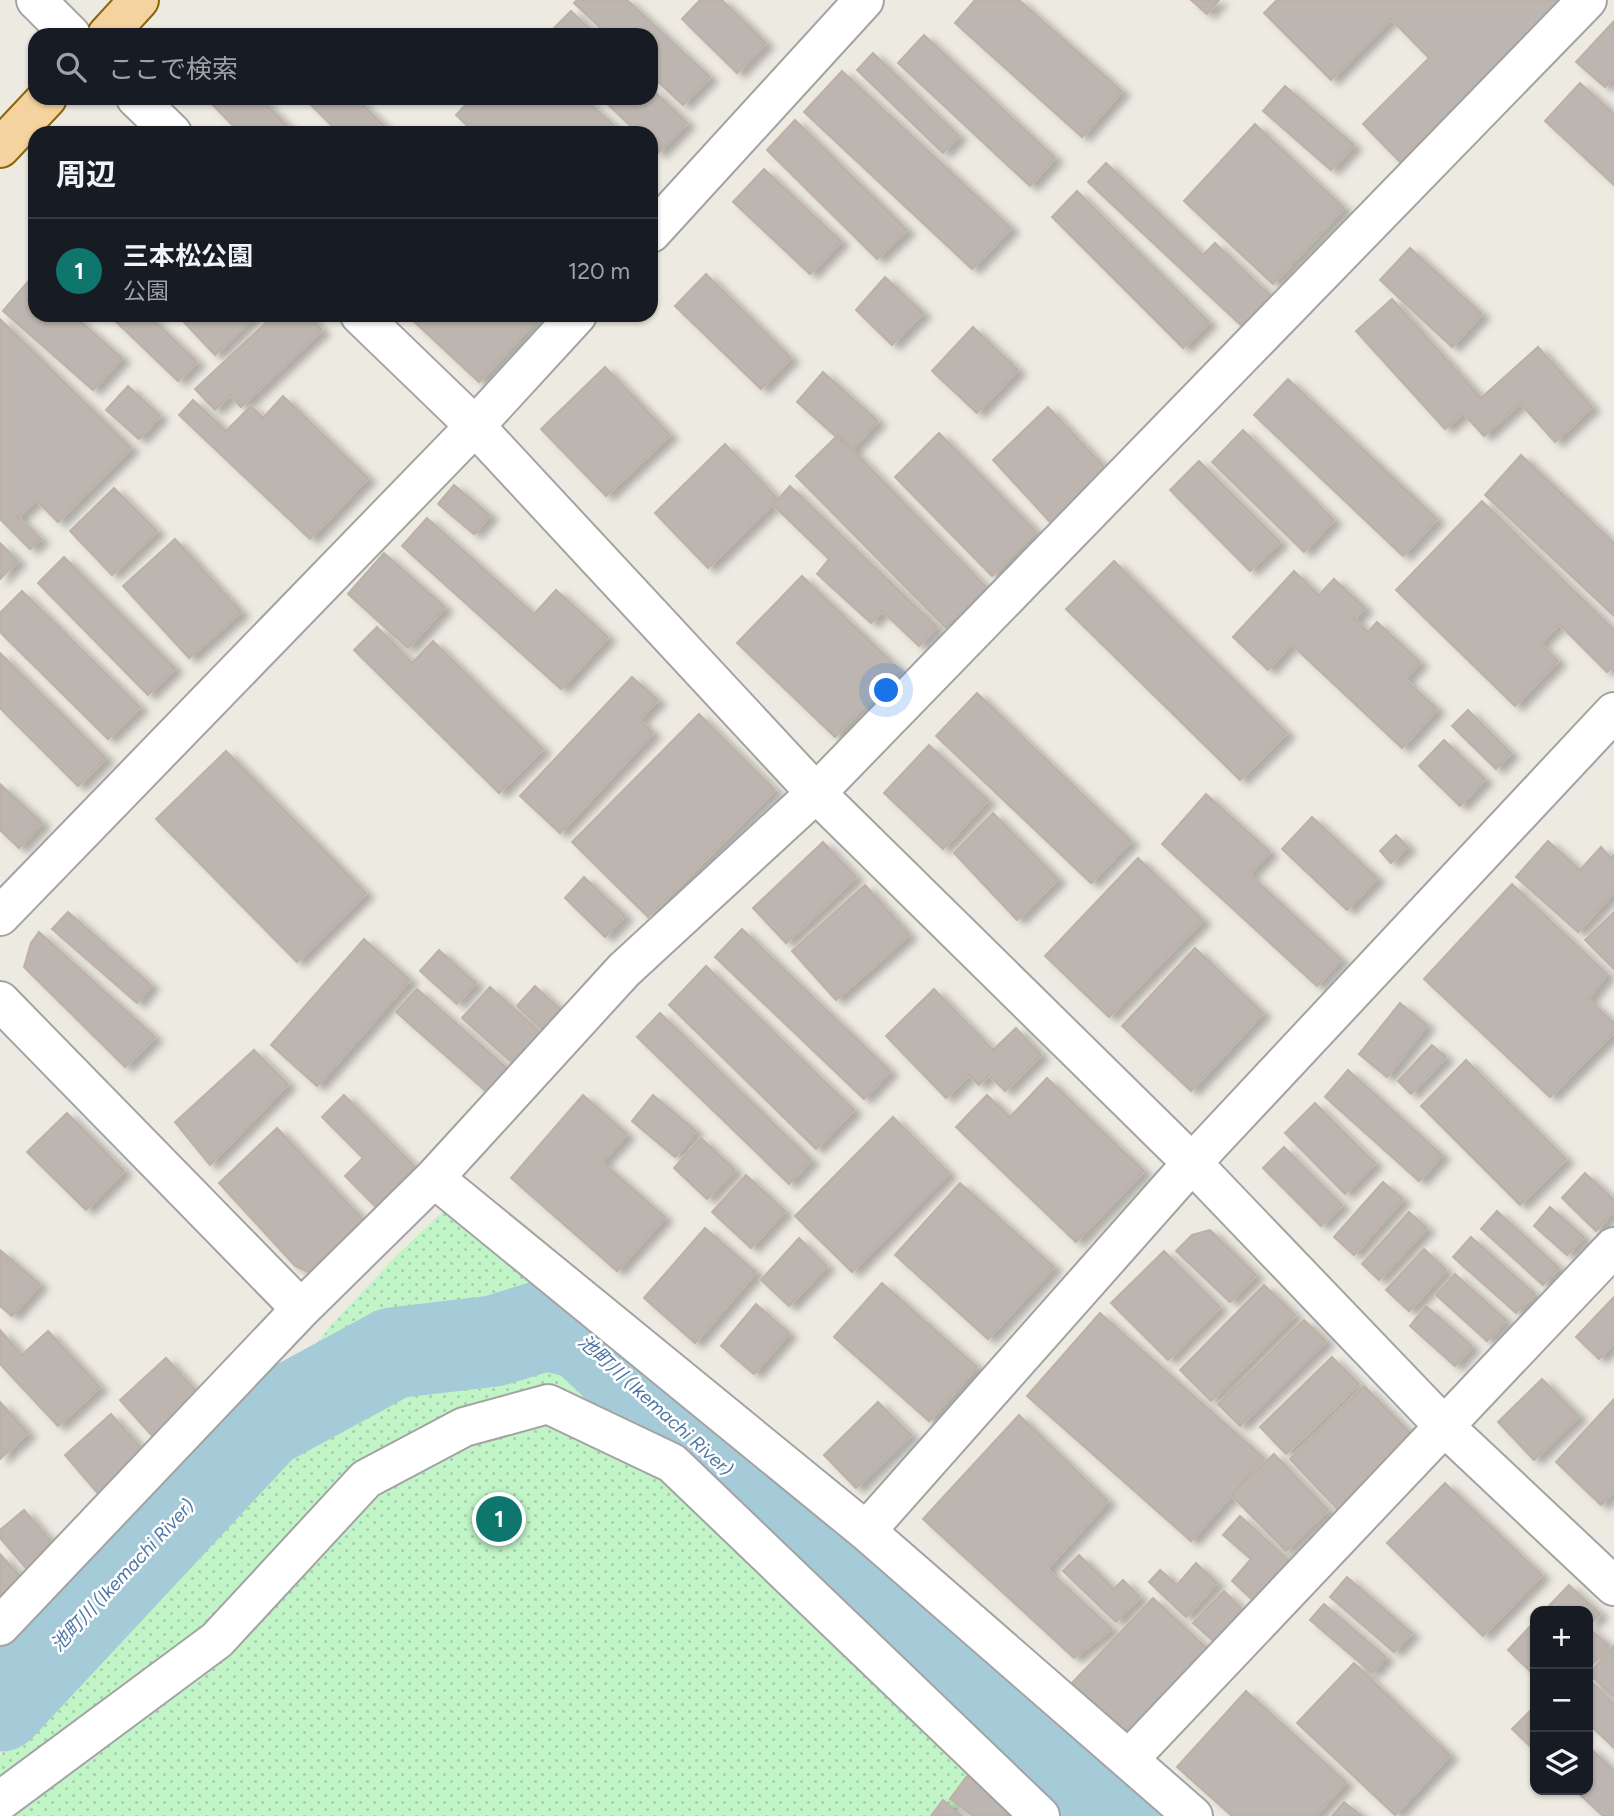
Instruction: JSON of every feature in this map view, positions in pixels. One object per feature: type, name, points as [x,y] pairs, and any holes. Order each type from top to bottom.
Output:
[{"type":"main road","points":[[113,28],[139,0]]},
{"type":"main road","points":[[0,148],[40,105]]},
{"type":"street","points":[[36,0],[64,28]]},
{"type":"street","points":[[658,225],[864,0]]},
{"type":"street","points":[[0,1626],[301,1309],[434,1178],[624,970],[816,793],[1587,0]]},
{"type":"street","points":[[143,105],[165,126]]},
{"type":"street","points":[[367,322],[475,426],[816,793],[1192,1163],[1444,1426],[1614,1586]]},
{"type":"street","points":[[0,916],[475,426],[571,322]]},
{"type":"street","points":[[866,1531],[1192,1163],[1614,712]]},
{"type":"street","points":[[0,1001],[301,1309]]},
{"type":"street","points":[[434,1178],[866,1531],[1193,1816]]},
{"type":"street","points":[[1129,1759],[1614,1247]]},
{"type":"street","points":[[0,1801],[217,1640],[366,1479],[464,1427],[548,1404],[672,1463],[1040,1816]]},
{"type":"green space","points":[[444,1210],[1050,1713],[952,1816],[0,1816],[0,1756],[332,1324]]},
{"type":"building","points":[[577,0],[627,0],[657,28],[601,28],[574,3]]},
{"type":"building","points":[[700,0],[722,0],[766,43],[737,73],[682,19]]},
{"type":"building","points":[[975,0],[1019,0],[1122,91],[1082,137],[955,23]]},
{"type":"building","points":[[1191,0],[1219,0],[1207,14]]},
{"type":"building","points":[[1277,0],[1566,0],[1401,163],[1363,124],[1429,58],[1391,19],[1331,80],[1264,13]]},
{"type":"building","points":[[571,11],[589,28],[554,28]]},
{"type":"building","points":[[1614,21],[1614,77],[1605,87],[1576,62]]},
{"type":"building","points":[[658,29],[710,77],[683,105],[658,82]]},
{"type":"building","points":[[924,35],[1055,158],[1030,186],[898,63]]},
{"type":"building","points":[[873,53],[959,136],[943,153],[857,70]]},
{"type":"building","points":[[842,71],[1011,228],[972,269],[804,112]]},
{"type":"building","points":[[1580,83],[1614,114],[1614,185],[1545,121]]},
{"type":"building","points":[[1285,86],[1354,145],[1331,170],[1263,111]]},
{"type":"building","points":[[658,95],[687,123],[658,153],[658,126],[631,126],[608,105],[658,105]]},
{"type":"building","points":[[213,105],[267,105],[287,126],[233,126]]},
{"type":"building","points":[[311,105],[363,105],[384,126],[332,126]]},
{"type":"building","points":[[465,105],[592,105],[614,126],[468,126],[456,115]]},
{"type":"building","points":[[795,120],[907,230],[877,259],[767,150]]},
{"type":"building","points":[[1255,124],[1344,208],[1273,284],[1184,201]]},
{"type":"building","points":[[1106,163],[1203,255],[1215,243],[1273,298],[1245,329],[1088,182]]},
{"type":"building","points":[[764,169],[841,241],[810,274],[733,202]]},
{"type":"building","points":[[1077,191],[1209,322],[1183,348],[1052,217]]},
{"type":"building","points":[[1410,248],[1482,314],[1452,347],[1380,280]]},
{"type":"building","points":[[706,274],[791,358],[761,389],[675,306]]},
{"type":"building","points":[[885,277],[923,313],[892,345],[856,310]]},
{"type":"building","points":[[28,282],[28,322],[81,322],[122,358],[93,390],[3,311]]},
{"type":"building","points":[[1392,299],[1481,398],[1538,347],[1592,407],[1555,442],[1520,403],[1484,436],[1463,413],[1445,429],[1356,331]]},
{"type":"building","points":[[0,319],[131,448],[58,522],[36,500],[18,517],[41,539],[30,549],[0,519]]},
{"type":"building","points":[[116,322],[155,322],[197,362],[178,381]]},
{"type":"building","points":[[184,322],[249,322],[215,355]]},
{"type":"building","points":[[267,322],[315,322],[322,330],[241,407],[230,395],[215,410],[195,389]]},
{"type":"building","points":[[415,322],[535,322],[479,382]]},
{"type":"building","points":[[973,327],[1018,370],[977,413],[932,371]]},
{"type":"building","points":[[605,367],[670,435],[606,496],[541,429]]},
{"type":"building","points":[[823,372],[878,421],[851,450],[797,402]]},
{"type":"building","points":[[1288,379],[1437,519],[1403,556],[1254,415]]},
{"type":"building","points":[[128,386],[160,416],[139,439],[106,410]]},
{"type":"building","points":[[283,396],[368,478],[310,539],[179,415],[193,400],[226,431],[251,406],[263,418]]},
{"type":"building","points":[[1048,407],[1107,470],[1051,523],[993,460]]},
{"type":"building","points":[[1243,430],[1334,520],[1304,552],[1212,462]]},
{"type":"building","points":[[939,433],[1036,531],[992,576],[895,477]]},
{"type":"building","points":[[838,435],[987,588],[946,628],[796,476]]},
{"type":"building","points":[[725,444],[778,499],[708,568],[655,513]]},
{"type":"building","points":[[1521,455],[1614,543],[1614,616],[1485,495]]},
{"type":"building","points":[[1199,461],[1280,542],[1250,571],[1170,490]]},
{"type":"building","points":[[454,485],[490,515],[474,534],[438,504]]},
{"type":"building","points":[[790,486],[937,627],[919,646],[882,611],[871,623],[817,574],[829,559],[773,505]]},
{"type":"building","points":[[114,488],[157,531],[112,575],[70,531]]},
{"type":"building","points":[[1482,501],[1614,630],[1614,665],[1607,672],[1559,624],[1540,643],[1558,661],[1515,706],[1396,590]]},
{"type":"building","points":[[427,518],[534,614],[556,590],[608,637],[561,689],[402,546]]},
{"type":"building","points":[[175,539],[241,612],[189,658],[123,586]]},
{"type":"building","points":[[0,543],[18,561],[0,579]]},
{"type":"building","points":[[384,553],[445,607],[408,648],[348,594]]},
{"type":"building","points":[[64,557],[175,668],[148,695],[38,583]]},
{"type":"building","points":[[1114,561],[1287,733],[1240,780],[1066,609]]},
{"type":"building","points":[[1294,571],[1319,595],[1334,579],[1365,608],[1354,619],[1368,632],[1377,622],[1420,662],[1405,679],[1437,709],[1402,748],[1291,644],[1268,670],[1233,637]]},
{"type":"building","points":[[802,576],[899,669],[835,737],[737,643]]},
{"type":"building","points":[[22,591],[140,707],[108,739],[0,632],[0,613]]},
{"type":"building","points":[[377,627],[412,663],[433,641],[543,749],[499,793],[354,650]]},
{"type":"building","points":[[0,653],[106,758],[78,786],[0,708]]},
{"type":"building","points":[[632,677],[658,700],[639,720],[653,733],[560,833],[520,796]]},
{"type":"building","points":[[977,693],[1131,841],[1091,883],[936,736]]},
{"type":"building","points":[[1468,710],[1511,753],[1496,769],[1452,726]]},
{"type":"building","points":[[699,714],[775,790],[648,917],[572,842]]},
{"type":"building","points":[[1444,740],[1485,779],[1460,806],[1419,766]]},
{"type":"building","points":[[929,745],[988,800],[943,849],[884,793]]},
{"type":"building","points":[[226,751],[366,893],[297,962],[156,819]]},
{"type":"building","points":[[0,784],[42,823],[19,848],[0,830]]},
{"type":"building","points":[[1206,794],[1270,852],[1249,874],[1341,959],[1317,986],[1162,844]]},
{"type":"building","points":[[993,813],[1058,879],[1017,920],[954,853]]},
{"type":"building","points":[[1312,817],[1377,878],[1347,910],[1282,849]]},
{"type":"building","points":[[1396,835],[1408,847],[1391,863],[1380,851]]},
{"type":"building","points":[[1548,841],[1580,870],[1601,847],[1611,858],[1614,855],[1614,892],[1578,932],[1516,877]]},
{"type":"building","points":[[823,842],[856,877],[786,943],[753,908]]},
{"type":"building","points":[[1138,858],[1203,920],[1109,1017],[1045,956]]},
{"type":"building","points":[[584,877],[625,916],[605,937],[565,898]]},
{"type":"building","points":[[1512,884],[1607,974],[1588,999],[1614,1023],[1614,1032],[1550,1097],[1424,979]]},
{"type":"building","points":[[865,885],[909,935],[836,1000],[792,951]]},
{"type":"building","points":[[68,912],[151,985],[137,1003],[52,929]]},
{"type":"building","points":[[1614,912],[1614,969],[1585,940]]},
{"type":"building","points":[[742,929],[890,1071],[864,1099],[715,957]]},
{"type":"building","points":[[39,932],[155,1037],[125,1067],[24,967],[31,943]]},
{"type":"building","points":[[364,939],[410,980],[317,1086],[271,1045]]},
{"type":"building","points":[[1195,948],[1263,1013],[1191,1091],[1122,1026]]},
{"type":"building","points":[[439,950],[476,983],[457,1004],[420,971]]},
{"type":"building","points":[[706,966],[854,1110],[816,1149],[669,1005]]},
{"type":"building","points":[[535,986],[560,1009],[542,1029],[517,1006]]},
{"type":"building","points":[[490,987],[545,1037],[517,1067],[462,1018]]},
{"type":"building","points":[[417,989],[508,1069],[488,1093],[396,1012]]},
{"type":"building","points":[[934,989],[993,1050],[1016,1028],[1041,1055],[1005,1091],[989,1075],[979,1085],[969,1075],[946,1098],[886,1036]]},
{"type":"building","points":[[1400,1003],[1427,1025],[1387,1077],[1359,1054]]},
{"type":"building","points":[[660,1013],[811,1160],[789,1184],[637,1037]]},
{"type":"building","points":[[1432,1045],[1446,1057],[1411,1094],[1398,1081]]},
{"type":"building","points":[[254,1050],[288,1084],[210,1165],[175,1122]]},
{"type":"building","points":[[1466,1060],[1566,1159],[1520,1205],[1421,1106]]},
{"type":"building","points":[[1348,1070],[1442,1155],[1419,1181],[1325,1097]]},
{"type":"building","points":[[1047,1078],[1144,1171],[1076,1242],[956,1127],[987,1095],[1010,1117]]},
{"type":"building","points":[[344,1095],[417,1169],[377,1208],[345,1176],[363,1158],[322,1117]]},
{"type":"building","points":[[583,1095],[627,1134],[602,1162],[665,1217],[617,1271],[511,1178]]},
{"type":"building","points":[[653,1095],[696,1131],[675,1157],[632,1121]]},
{"type":"building","points":[[1315,1103],[1375,1163],[1345,1194],[1285,1133]]},
{"type":"building","points":[[67,1113],[124,1171],[86,1210],[27,1152]]},
{"type":"building","points":[[893,1117],[949,1173],[852,1272],[795,1216]]},
{"type":"building","points":[[277,1128],[368,1225],[313,1274],[295,1266],[219,1183]]},
{"type":"building","points":[[701,1138],[735,1170],[707,1199],[674,1168]]},
{"type":"building","points":[[1284,1147],[1342,1205],[1321,1226],[1263,1168]]},
{"type":"building","points":[[1585,1173],[1614,1200],[1614,1211],[1596,1231],[1562,1198]]},
{"type":"building","points":[[746,1175],[785,1211],[751,1248],[712,1212]]},
{"type":"building","points":[[1383,1182],[1403,1199],[1354,1255],[1334,1237]]},
{"type":"building","points":[[960,1183],[1054,1267],[988,1339],[895,1255]]},
{"type":"building","points":[[1550,1207],[1584,1237],[1567,1255],[1534,1226]]},
{"type":"building","points":[[1497,1211],[1559,1268],[1543,1285],[1481,1229]]},
{"type":"building","points":[[1409,1212],[1427,1228],[1379,1280],[1362,1264]]},
{"type":"building","points":[[705,1228],[756,1272],[695,1343],[644,1298]]},
{"type":"building","points":[[1210,1230],[1256,1275],[1230,1302],[1176,1251],[1192,1235]]},
{"type":"building","points":[[1471,1237],[1535,1294],[1516,1313],[1453,1257]]},
{"type":"building","points":[[799,1238],[827,1266],[789,1306],[761,1280]]},
{"type":"building","points":[[1424,1249],[1446,1270],[1409,1311],[1386,1290]]},
{"type":"building","points":[[0,1250],[40,1284],[12,1316],[0,1306]]},
{"type":"building","points":[[1164,1251],[1220,1307],[1168,1360],[1111,1303]]},
{"type":"building","points":[[1455,1274],[1506,1320],[1487,1341],[1436,1295]]},
{"type":"building","points":[[882,1283],[977,1367],[929,1421],[834,1337]]},
{"type":"building","points":[[1264,1285],[1295,1315],[1211,1401],[1180,1370]]},
{"type":"building","points":[[1614,1297],[1614,1342],[1599,1359],[1576,1337]]},
{"type":"building","points":[[756,1304],[789,1333],[754,1374],[721,1346]]},
{"type":"building","points":[[1426,1306],[1472,1346],[1455,1366],[1410,1326]]},
{"type":"building","points":[[1100,1313],[1264,1458],[1191,1541],[1027,1396]]},
{"type":"building","points":[[1304,1320],[1326,1341],[1240,1426],[1218,1404]]},
{"type":"building","points":[[0,1330],[22,1355],[48,1331],[100,1387],[58,1426],[0,1364]]},
{"type":"building","points":[[1332,1357],[1359,1384],[1286,1454],[1260,1427]]},
{"type":"building","points":[[166,1358],[202,1398],[156,1440],[120,1400]]},
{"type":"building","points":[[1542,1379],[1579,1416],[1534,1460],[1498,1422]]},
{"type":"building","points":[[1364,1386],[1419,1442],[1343,1515],[1290,1459]]},
{"type":"building","points":[[1614,1399],[1614,1491],[1601,1505],[1556,1462]]},
{"type":"building","points":[[0,1402],[28,1433],[0,1459]]},
{"type":"building","points":[[878,1402],[911,1435],[856,1488],[824,1455]]},
{"type":"building","points":[[111,1414],[147,1455],[101,1497],[65,1455]]},
{"type":"building","points":[[1019,1415],[1108,1501],[1047,1569],[1112,1629],[1074,1658],[923,1519]]},
{"type":"building","points":[[1274,1454],[1328,1510],[1286,1551],[1231,1495]]},
{"type":"building","points":[[1445,1483],[1542,1575],[1483,1636],[1387,1543]]},
{"type":"building","points":[[24,1510],[58,1550],[31,1574],[0,1538],[0,1530]]},
{"type":"building","points":[[1240,1516],[1296,1567],[1260,1607],[1232,1581],[1251,1559],[1223,1535]]},
{"type":"building","points":[[0,1554],[28,1585],[0,1610]]},
{"type":"building","points":[[1079,1555],[1114,1589],[1123,1580],[1140,1597],[1116,1622],[1063,1571]]},
{"type":"building","points":[[1196,1563],[1217,1583],[1186,1617],[1149,1582],[1160,1570],[1177,1585]]},
{"type":"building","points":[[1347,1577],[1412,1633],[1394,1652],[1330,1597]]},
{"type":"building","points":[[1569,1585],[1591,1606],[1549,1606]]},
{"type":"building","points":[[1224,1591],[1248,1615],[1219,1646],[1193,1623]]},
{"type":"building","points":[[1153,1598],[1212,1653],[1130,1740],[1071,1684]]},
{"type":"building","points":[[1324,1604],[1386,1657],[1372,1673],[1310,1620]]},
{"type":"building","points":[[1593,1607],[1600,1614],[1593,1621]]},
{"type":"building","points":[[1530,1626],[1530,1671],[1508,1650]]},
{"type":"building","points":[[1593,1632],[1609,1646],[1593,1664]]},
{"type":"building","points":[[1614,1646],[1614,1697],[1593,1678],[1593,1670]]},
{"type":"building","points":[[1354,1663],[1450,1755],[1395,1815],[1297,1723]]},
{"type":"building","points":[[1593,1683],[1614,1704],[1614,1748],[1593,1728]]},
{"type":"building","points":[[1246,1691],[1346,1782],[1315,1816],[1232,1816],[1177,1767]]},
{"type":"building","points":[[1530,1711],[1530,1746],[1512,1729]]},
{"type":"building","points":[[1593,1751],[1614,1771],[1614,1811],[1609,1816],[1603,1816],[1580,1795],[1593,1795]]},
{"type":"building","points":[[967,1776],[1010,1808],[1003,1816],[973,1816],[950,1799]]},
{"type":"building","points":[[943,1800],[962,1816],[931,1816]]},
{"type":"building","points":[[1344,1802],[1362,1816],[1332,1816]]},
{"type":"waterway","name":"池町川 (Ikemachi River)","points":[[0,1706],[264,1423],[393,1353],[494,1341],[546,1325],[583,1334],[782,1520],[1119,1816]]},
{"type":"place","name":"三本松公園","points":[[499,1519]]}]
